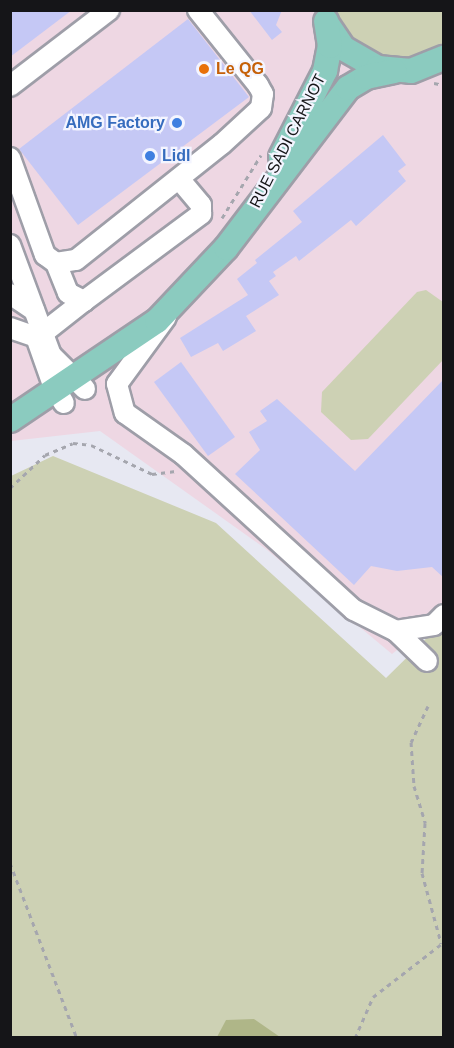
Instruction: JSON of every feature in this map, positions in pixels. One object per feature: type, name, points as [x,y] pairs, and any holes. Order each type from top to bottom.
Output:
[{"type":"main road","points":[[324,16],[338,42],[356,58],[403,71],[444,77]]},
{"type":"main road","name":"RUE SADI CARNOT","points":[[245,224],[325,71],[330,46],[324,16]]},
{"type":"main road","points":[[403,71],[444,58]]},
{"type":"main road","name":"RUE SADI CARNOT","points":[[10,438],[164,315],[245,224],[348,88],[366,77],[403,71]]},
{"type":"main road","name":"RUE SADI CARNOT","points":[[14,412],[60,397]]},
{"type":"lane","points":[[10,86],[110,10]]},
{"type":"lane","points":[[56,263],[76,260],[256,115],[263,100],[258,85],[198,10]]},
{"type":"lane","points":[[10,158],[42,247],[56,263],[68,294],[84,301]]},
{"type":"lane","points":[[43,333],[201,214],[201,205],[179,179]]},
{"type":"lane","points":[[10,245],[55,361],[80,383]]},
{"type":"lane","points":[[10,294],[34,310]]},
{"type":"lane","points":[[11,328],[29,318],[34,310]]},
{"type":"lane","points":[[164,315],[153,338],[121,376],[117,392],[125,413],[197,466],[354,610],[396,631],[427,661]]},
{"type":"lane","points":[[11,328],[36,337],[60,397]]},
{"type":"lane","points":[[396,631],[434,625],[444,615]]},
{"type":"path","points":[[10,488],[45,454],[73,442],[92,445],[152,474],[197,466]]},
{"type":"path","points":[[355,1038],[373,997],[442,942],[422,873],[425,823],[414,786],[411,742],[428,706]]},
{"type":"path","points":[[10,863],[77,1038]]},
{"type":"shaded area","points":[[10,11],[443,11],[443,614],[392,654],[266,549],[100,431],[11,441]]},
{"type":"green space","points":[[333,11],[443,11],[443,48],[416,61],[383,60],[354,45]]},
{"type":"green space","points":[[426,290],[443,302],[443,360],[368,439],[351,440],[321,412],[322,392],[417,292]]},
{"type":"green space","points":[[53,456],[216,523],[386,678],[443,622],[443,1037],[11,1038],[11,476]]},
{"type":"green space","points":[[254,1019],[280,1037],[217,1037],[226,1020]]},
{"type":"building","points":[[10,10],[72,10],[10,57]]},
{"type":"building","points":[[249,10],[282,10],[276,25],[282,32],[272,40]]},
{"type":"building","points":[[188,19],[249,97],[78,225],[19,149]]},
{"type":"building","points":[[383,135],[406,165],[398,171],[406,181],[356,226],[351,220],[299,261],[296,256],[273,272],[276,276],[269,281],[279,295],[246,316],[256,331],[223,351],[218,343],[191,357],[180,338],[248,295],[237,279],[257,263],[255,260],[302,222],[293,211]]},
{"type":"building","points":[[181,362],[235,437],[208,456],[154,382]]},
{"type":"building","points":[[444,379],[444,578],[432,567],[397,571],[371,566],[354,585],[235,474],[260,450],[249,432],[267,421],[260,411],[277,399],[355,471]]},
{"type":"place","name":"Le QG","points":[[204,69]]},
{"type":"place","name":"AMG Factory","points":[[177,123]]},
{"type":"place","name":"Lidl","points":[[150,156]]}]
